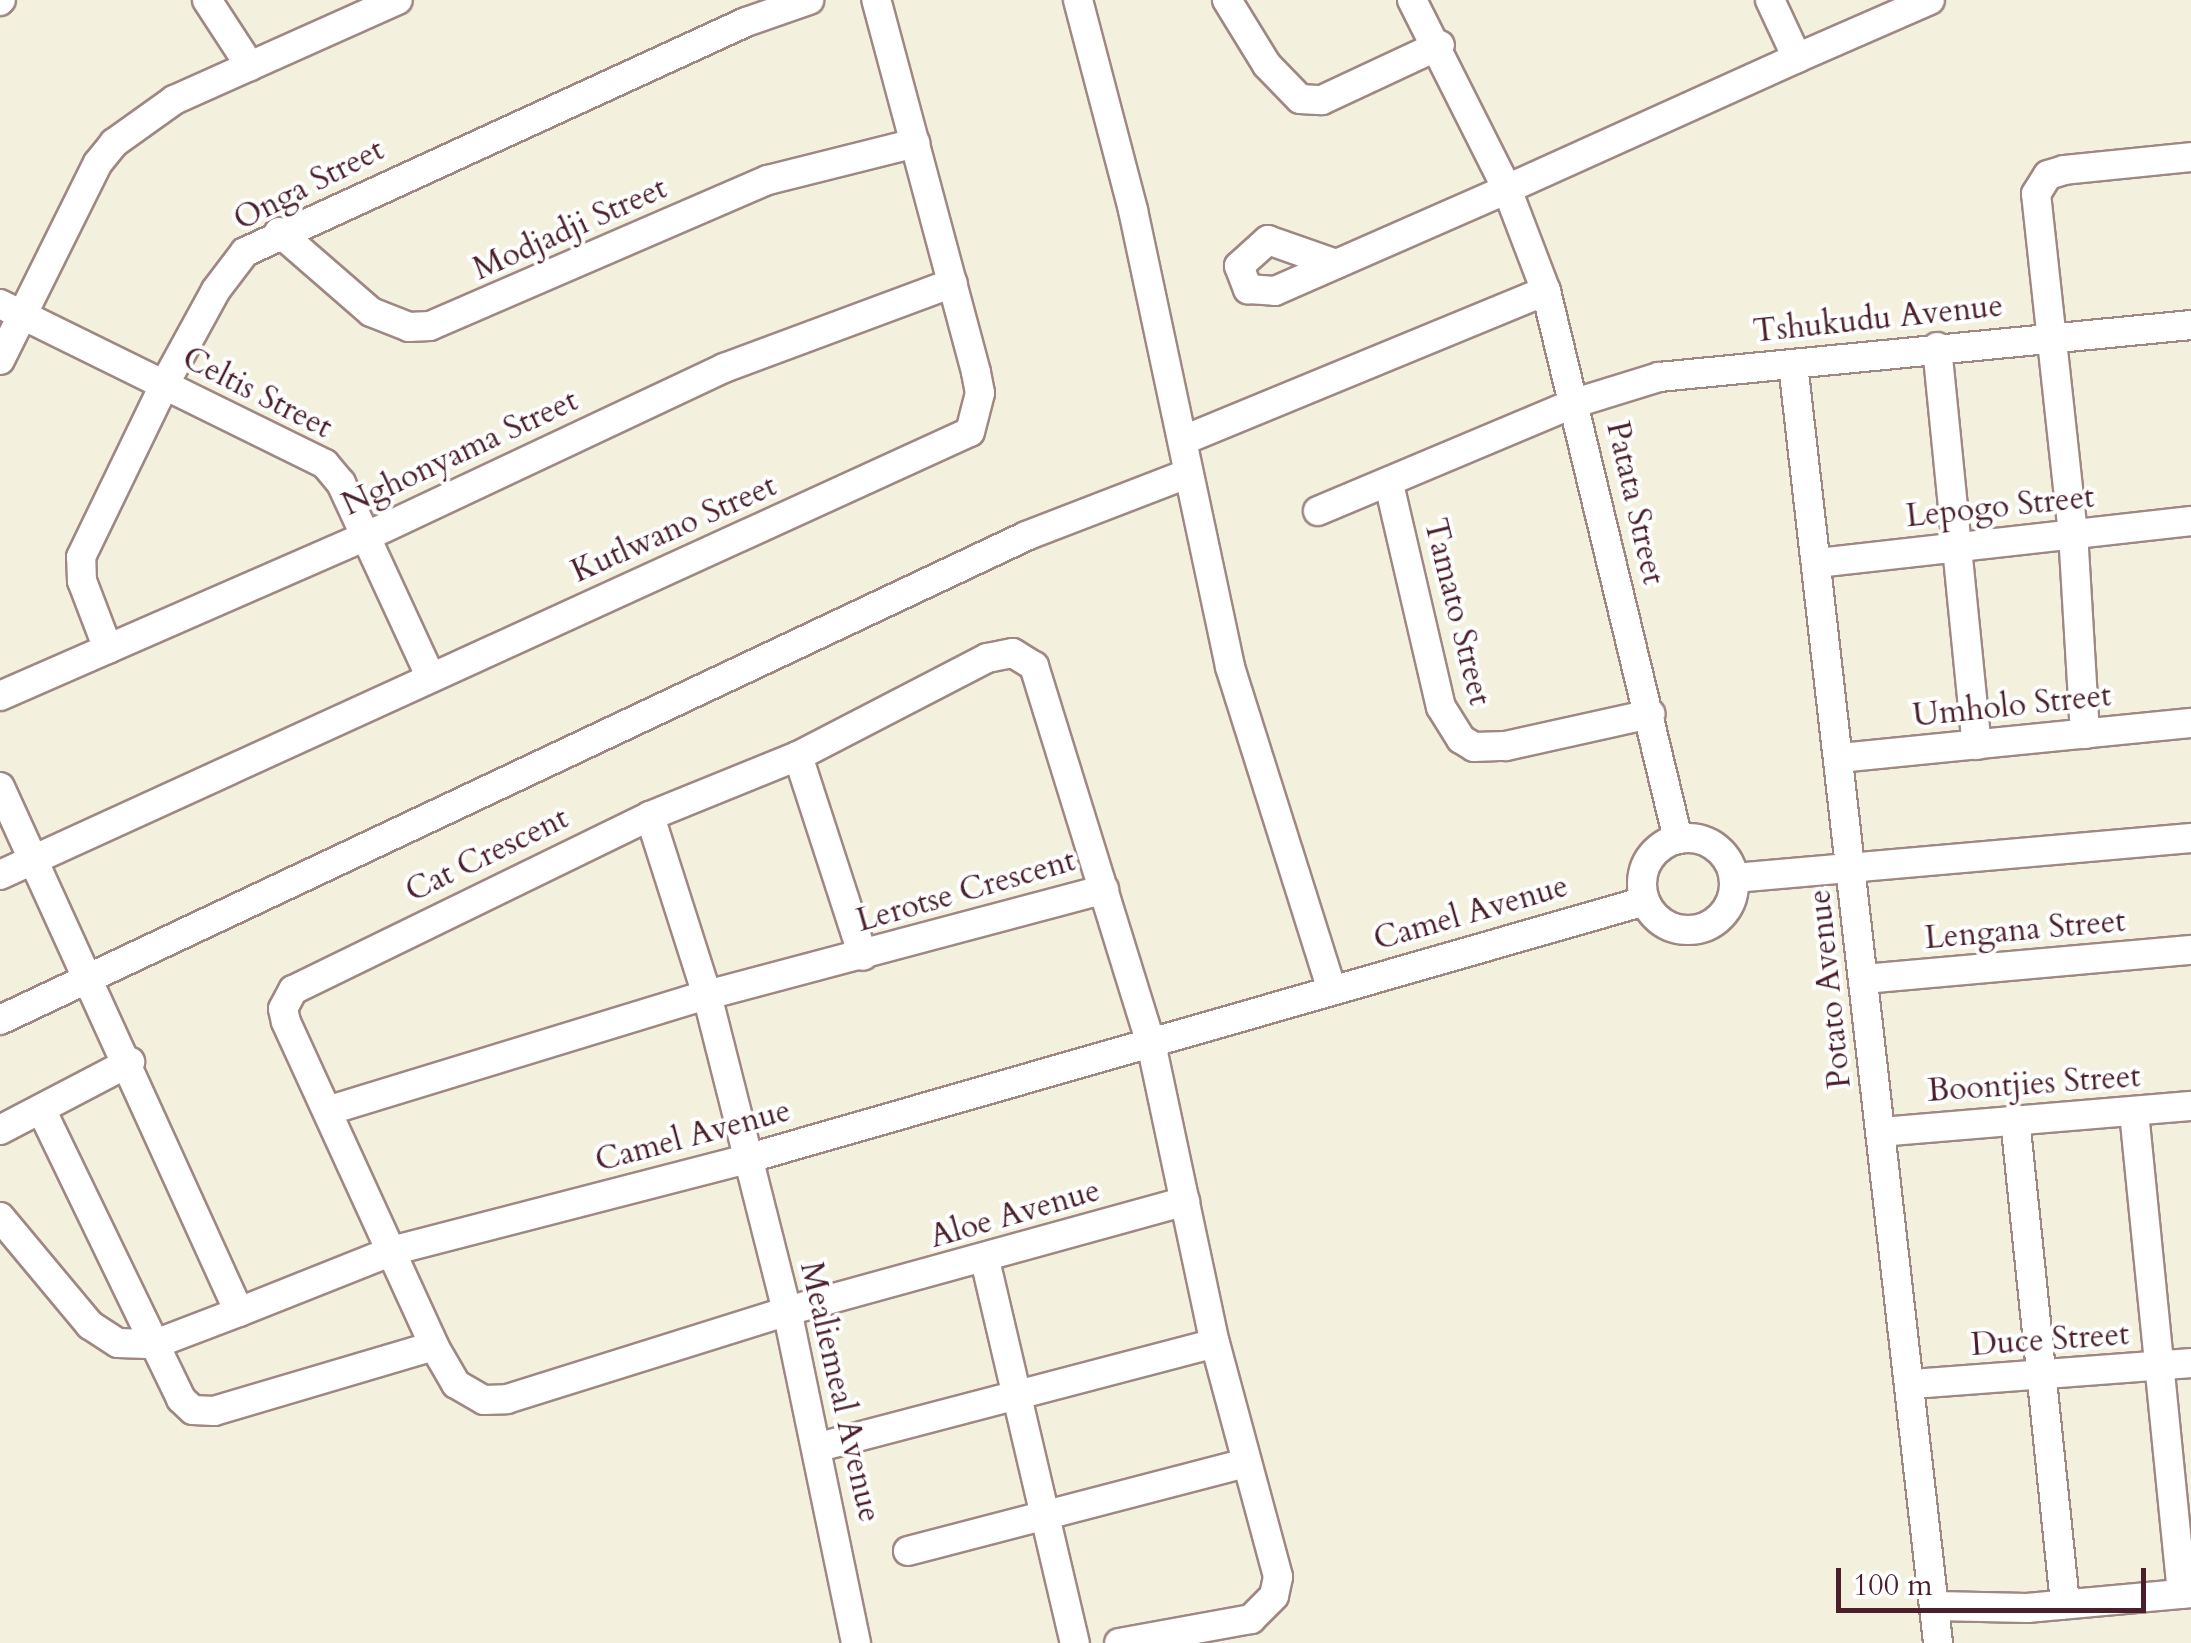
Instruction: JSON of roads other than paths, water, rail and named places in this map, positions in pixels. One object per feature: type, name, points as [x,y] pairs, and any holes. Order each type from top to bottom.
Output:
[{"type":"street","points":[[207,0],[250,66]]},
{"type":"street","points":[[0,360],[11,309],[114,143],[174,100],[398,0]]},
{"type":"street","name":"Onga Street","points":[[108,649],[82,581],[81,557],[164,385],[228,272],[279,232],[746,22],[809,0]]},
{"type":"street","name":"Kutlwano Street","points":[[0,875],[970,432],[980,394],[876,0]]},
{"type":"street","points":[[1078,0],[1184,440],[1184,475],[1230,666],[1332,990]]},
{"type":"street","points":[[1227,0],[1267,65],[1300,99],[1322,100],[1440,45]]},
{"type":"street","name":"Patata Street","points":[[1412,0],[1440,45],[1507,189],[1546,291],[1678,839]]},
{"type":"street","points":[[1770,0],[1797,58]]},
{"type":"street","points":[[1336,264],[1930,0]]},
{"type":"street","name":"Modjadji Street","points":[[279,232],[370,312],[409,327],[430,326],[768,180],[915,143]]},
{"type":"street","points":[[2084,734],[2073,534],[2036,201],[2040,184],[2064,170],[2191,158]]},
{"type":"street","name":"Nghonyama Street","points":[[0,696],[366,536],[724,368],[953,283]]},
{"type":"street","points":[[1184,440],[1546,291]]},
{"type":"street","name":"Celtis Street","points":[[11,309],[325,464],[366,536],[430,676]]},
{"type":"street","name":"Tshukudu Avenue","points":[[1576,403],[1659,376],[2191,325]]},
{"type":"street","points":[[1937,347],[1977,744]]},
{"type":"street","name":"Potato Avenue","points":[[1793,364],[1913,1384],[1938,1643]]},
{"type":"street","name":"Tamato Street","points":[[1318,512],[1576,403]]},
{"type":"street","points":[[0,1020],[1026,536],[1184,475]]},
{"type":"street","name":"Tamato Street","points":[[1389,484],[1441,707],[1461,739],[1474,746],[1506,746],[1650,714]]},
{"type":"street","name":"Lepogo Street","points":[[1817,563],[2191,521]]},
{"type":"street","name":"Lerotse Crescent","points":[[330,1110],[707,995],[1104,889],[1040,678],[1023,656],[1003,654],[964,668],[798,756],[650,816]]},
{"type":"street","name":"Umholo Street","points":[[1840,758],[2191,724]]},
{"type":"street","points":[[798,756],[864,956]]},
{"type":"street","points":[[0,787],[130,1062],[239,1312]]},
{"type":"street","points":[[650,816],[707,995],[746,1159]]},
{"type":"street","name":"Cat Crescent","points":[[395,1250],[286,1022],[283,1009],[293,990],[650,816]]},
{"type":"street","points":[[1734,878],[2191,838]]},
{"type":"street","points":[[1678,839],[1720,850],[1734,878],[1728,908],[1704,928],[1674,928],[1645,901],[1645,867],[1664,844],[1678,839]]},
{"type":"street","points":[[1104,889],[1151,1043],[1215,1342],[1278,1577],[1267,1606],[1251,1619],[1119,1643]]},
{"type":"street","name":"Camel Avenue","points":[[155,1344],[395,1250],[746,1159],[1645,901]]},
{"type":"street","name":"Lengana Street","points":[[1864,979],[2191,950]]},
{"type":"street","points":[[0,1130],[130,1062]]},
{"type":"street","name":"Boontjies Street","points":[[1882,1132],[2191,1106]]},
{"type":"street","points":[[41,1109],[181,1399],[201,1412],[434,1346]]},
{"type":"street","points":[[1936,1606],[2065,1604],[2187,1593],[2157,1368],[2134,1112]]},
{"type":"street","points":[[2015,1119],[2065,1604]]},
{"type":"street","name":"Mealiemeal Avenue","points":[[746,1159],[819,1446],[856,1643]]},
{"type":"street","name":"Aloe Avenue","points":[[395,1250],[434,1346],[456,1384],[484,1400],[506,1400],[787,1312],[985,1260],[1185,1200]]},
{"type":"street","points":[[0,1217],[104,1336],[155,1344]]},
{"type":"street","points":[[985,1260],[1075,1643]]},
{"type":"street","points":[[819,1446],[1015,1398],[1215,1342]]},
{"type":"street","name":"Duce Street","points":[[1913,1384],[2191,1363]]},
{"type":"street","points":[[908,1551],[1247,1462]]}]
